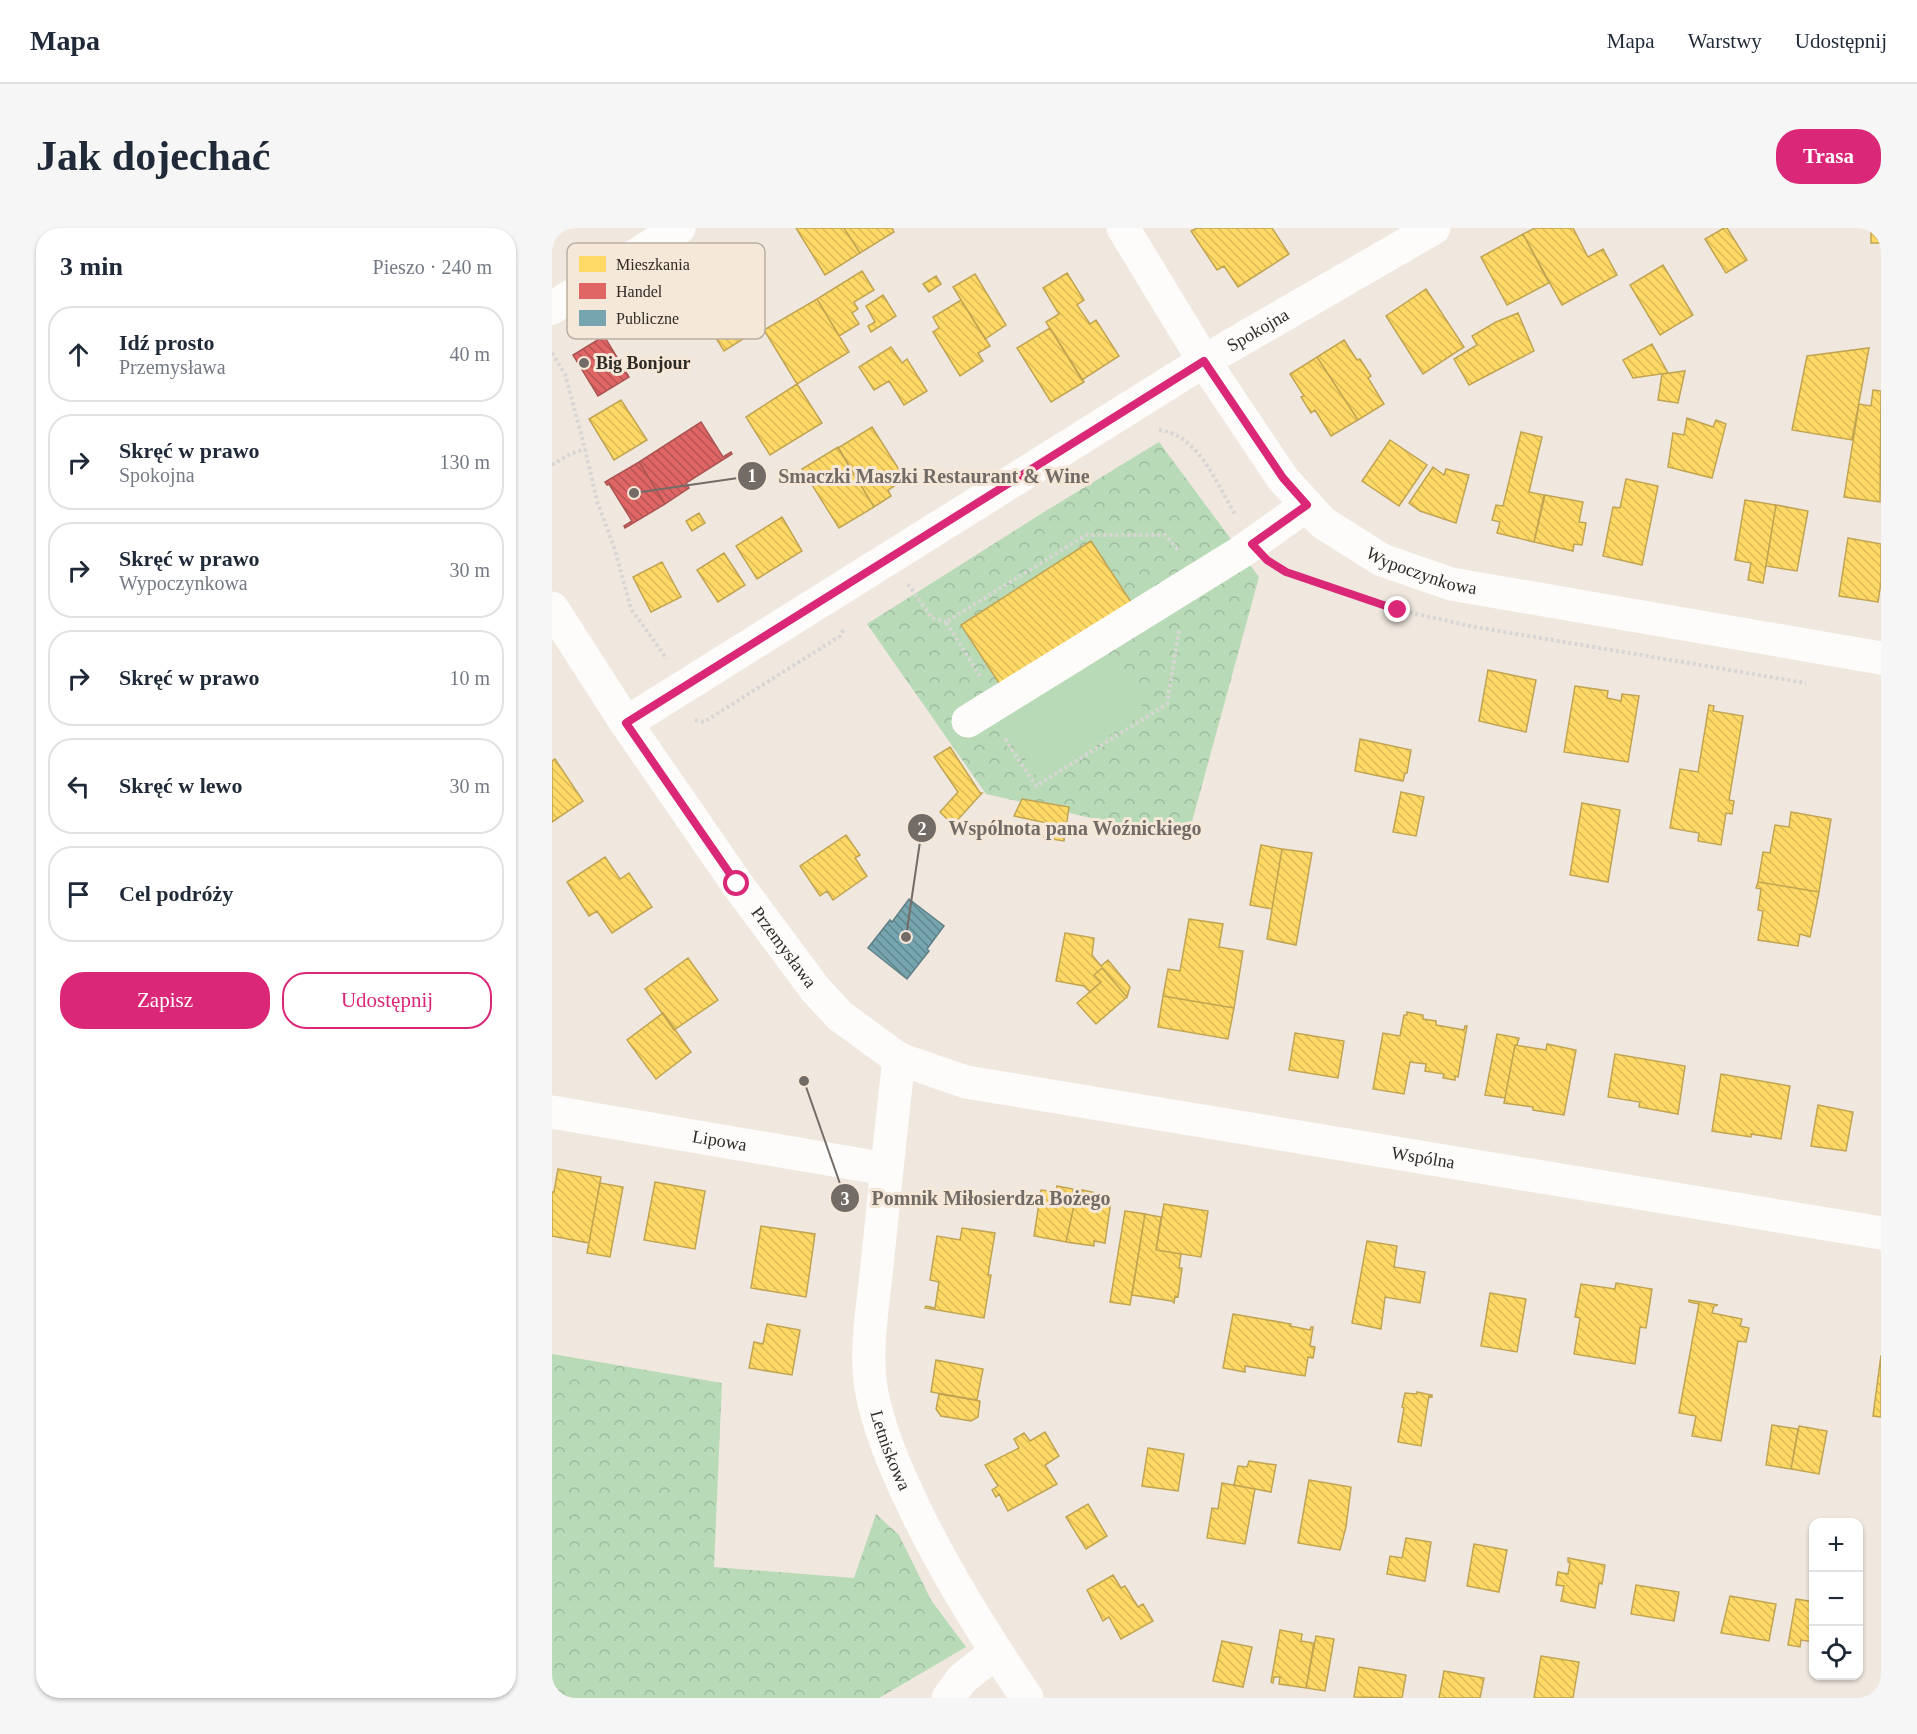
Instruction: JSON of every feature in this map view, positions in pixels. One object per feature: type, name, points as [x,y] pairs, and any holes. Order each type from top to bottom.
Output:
[{"type":"street","points":[[655,243],[679,228]]},
{"type":"street","name":"Wypoczynkowa","points":[[1123,228],[1204,361],[1283,478],[1323,524],[1382,560],[1450,584],[1881,658]]},
{"type":"street","name":"Spokojna","points":[[626,723],[1204,361],[1434,228]]},
{"type":"street","points":[[552,308],[567,299]]},
{"type":"street","points":[[984,711],[1192,583],[1307,505]]},
{"type":"street","name":"Przemysława","points":[[552,608],[626,723],[737,884],[803,974],[840,1016],[899,1059],[966,1082]]},
{"type":"street","name":"Letniskowa","points":[[899,1059],[869,1351],[871,1388],[881,1430],[929,1540],[996,1652],[1027,1698]]},
{"type":"street","name":"Wspólna","points":[[966,1082],[1881,1233]]},
{"type":"street","name":"Lipowa","points":[[552,1112],[886,1169]]},
{"type":"street","points":[[948,1698],[962,1678],[996,1652]]},
{"type":"path","points":[[552,352],[565,375],[597,501],[615,550],[631,609],[673,667]]},
{"type":"path","points":[[1157,430],[1182,437],[1200,456],[1252,544],[1267,560],[1286,572],[1398,610],[1475,627],[1812,683]]},
{"type":"path","points":[[552,465],[585,448]]},
{"type":"path","points":[[906,580],[932,618],[946,622],[1086,535],[1165,535],[1192,583],[1184,604],[1167,704],[1036,786],[984,711],[946,622]]},
{"type":"path","points":[[692,720],[704,722],[840,636],[845,626]]},
{"type":"green space","points":[[1159,442],[1259,577],[1187,840],[986,794],[867,624]]},
{"type":"green space","points":[[1105,649],[1146,712],[1039,780],[999,718]]},
{"type":"green space","points":[[552,1354],[722,1383],[714,1567],[854,1578],[876,1514],[899,1535],[931,1600],[966,1647],[879,1698],[552,1698]]},
{"type":"building: Mieszkania","points":[[796,228],[844,228],[860,253],[825,275]]},
{"type":"building: Mieszkania","points":[[844,228],[892,228],[894,232],[860,253]]},
{"type":"building: Mieszkania","points":[[1197,228],[1272,228],[1289,254],[1238,287],[1224,266],[1217,270],[1191,231]]},
{"type":"building: Mieszkania","points":[[1535,228],[1573,228],[1588,257],[1603,249],[1617,275],[1562,305],[1523,234]]},
{"type":"building: Mieszkania","points":[[1727,228],[1747,260],[1726,273],[1705,239]]},
{"type":"building: Mieszkania","points":[[1871,228],[1881,228],[1881,243],[1871,243]]},
{"type":"building: Mieszkania","points":[[1523,234],[1549,283],[1507,305],[1481,257]]},
{"type":"building: Mieszkania","points":[[1663,265],[1693,315],[1660,335],[1630,285]]},
{"type":"building: Mieszkania","points":[[862,271],[874,290],[854,302],[858,309],[852,313],[859,324],[839,336],[817,299]]},
{"type":"building: Mieszkania","points":[[1067,273],[1084,300],[1077,305],[1090,324],[1096,320],[1119,356],[1082,380],[1046,322],[1059,314],[1043,288]]},
{"type":"building: Mieszkania","points":[[975,274],[1006,325],[985,339],[953,287]]},
{"type":"building: Mieszkania","points":[[936,276],[941,284],[929,292],[923,284]]},
{"type":"building: Mieszkania","points":[[1426,289],[1464,347],[1423,374],[1386,316]]},
{"type":"building: Mieszkania","points":[[883,295],[896,316],[871,332],[868,326],[875,322],[866,306]]},
{"type":"building: Mieszkania","points":[[817,299],[849,352],[797,384],[765,329]]},
{"type":"building: Mieszkania","points":[[961,300],[990,346],[978,353],[983,361],[960,376],[933,332],[939,328],[933,317]]},
{"type":"building: Mieszkania","points":[[1518,313],[1534,351],[1469,385],[1454,359],[1477,345],[1472,336]]},
{"type":"building: Mieszkania","points":[[1050,328],[1084,382],[1051,402],[1017,348]]},
{"type":"building: Mieszkania","points":[[717,339],[743,339],[724,351]]},
{"type":"building: Mieszkania","points":[[1344,340],[1371,376],[1368,378],[1384,404],[1358,420],[1317,357]]},
{"type":"building: Mieszkania","points":[[1652,344],[1668,373],[1633,378],[1623,360]]},
{"type":"building: Mieszkania","points":[[891,347],[902,363],[907,359],[927,391],[904,405],[889,381],[874,390],[859,367]]},
{"type":"building: Mieszkania","points":[[1869,348],[1852,440],[1792,430],[1807,356]]},
{"type":"building: Mieszkania","points":[[1317,357],[1358,420],[1331,436],[1315,410],[1311,413],[1301,397],[1304,396],[1290,374]]},
{"type":"building: Mieszkania","points":[[1685,371],[1678,403],[1658,400],[1662,374]]},
{"type":"building: Mieszkania","points":[[797,384],[822,423],[770,455],[746,417]]},
{"type":"building: Mieszkania","points":[[1873,390],[1881,391],[1880,502],[1844,497],[1859,404],[1871,406]]},
{"type":"building: Mieszkania","points":[[621,400],[647,440],[614,460],[589,419]]},
{"type":"building: Mieszkania","points":[[1687,418],[1713,427],[1716,420],[1726,424],[1712,478],[1668,467],[1673,433],[1684,435]]},
{"type":"building: Mieszkania","points":[[872,427],[905,479],[888,490],[891,496],[874,507],[838,448]]},
{"type":"building: Mieszkania","points":[[1521,432],[1542,437],[1529,492],[1544,495],[1534,542],[1497,533],[1500,522],[1492,520],[1496,505],[1503,506]]},
{"type":"building: Mieszkania","points":[[1390,440],[1427,465],[1399,506],[1362,481]]},
{"type":"building: Mieszkania","points":[[838,447],[874,507],[839,528],[802,469]]},
{"type":"building: Mieszkania","points":[[1433,467],[1444,475],[1446,469],[1469,475],[1456,523],[1420,511],[1409,503]]},
{"type":"building: Mieszkania","points":[[1626,479],[1658,486],[1642,565],[1603,556],[1613,507],[1620,508]]},
{"type":"building: Mieszkania","points":[[1545,495],[1583,502],[1579,522],[1586,523],[1582,545],[1574,544],[1573,551],[1534,542]]},
{"type":"building: Mieszkania","points":[[1745,500],[1776,505],[1763,583],[1748,580],[1751,563],[1735,560]]},
{"type":"building: Mieszkania","points":[[1776,505],[1808,511],[1797,571],[1766,566]]},
{"type":"building: Mieszkania","points":[[699,513],[705,523],[692,531],[686,521]]},
{"type":"building: Mieszkania","points":[[782,517],[802,551],[757,579],[736,546]]},
{"type":"building: Mieszkania","points":[[1848,538],[1881,544],[1881,582],[1878,602],[1839,596]]},
{"type":"building: Mieszkania","points":[[1091,541],[1131,602],[1001,686],[961,625]]},
{"type":"building: Mieszkania","points":[[724,553],[745,585],[718,602],[697,570]]},
{"type":"building: Mieszkania","points":[[662,562],[681,597],[651,612],[633,577]]},
{"type":"building: Mieszkania","points":[[1488,670],[1536,680],[1526,732],[1479,721]]},
{"type":"building: Mieszkania","points":[[1575,686],[1608,691],[1607,698],[1621,701],[1622,694],[1639,696],[1628,762],[1564,752]]},
{"type":"building: Mieszkania","points":[[1709,705],[1714,706],[1713,711],[1743,716],[1729,800],[1734,801],[1732,814],[1726,813],[1721,845],[1698,841],[1699,833],[1670,828],[1680,769],[1698,772]]},
{"type":"building: Mieszkania","points":[[1360,739],[1411,750],[1407,773],[1403,781],[1355,771]]},
{"type":"building: Mieszkania","points":[[950,747],[982,793],[953,825],[940,812],[958,792],[934,757]]},
{"type":"building: Mieszkania","points":[[555,759],[583,801],[552,822],[552,761]]},
{"type":"building: Mieszkania","points":[[1401,792],[1424,797],[1416,836],[1393,832]]},
{"type":"building: Mieszkania","points":[[1022,799],[1069,807],[1064,841],[1044,838],[1047,823],[1014,816]]},
{"type":"building: Mieszkania","points":[[1582,803],[1620,810],[1608,882],[1570,875]]},
{"type":"building: Mieszkania","points":[[1791,812],[1831,819],[1819,892],[1758,882],[1763,852],[1770,853],[1775,825],[1789,827]]},
{"type":"building: Mieszkania","points":[[846,835],[860,855],[855,858],[867,876],[833,900],[827,891],[820,896],[800,866]]},
{"type":"building: Mieszkania","points":[[1261,845],[1282,849],[1272,909],[1250,905]]},
{"type":"building: Mieszkania","points":[[1282,849],[1312,853],[1296,945],[1267,939]]},
{"type":"building: Mieszkania","points":[[605,857],[620,879],[629,873],[652,907],[612,933],[597,911],[589,916],[567,882]]},
{"type":"building: Mieszkania","points":[[1758,882],[1819,892],[1810,937],[1800,934],[1798,946],[1758,940],[1763,911],[1758,910],[1761,889],[1756,888]]},
{"type":"building: Mieszkania","points":[[1189,919],[1223,924],[1219,947],[1243,951],[1234,1008],[1163,996],[1168,969],[1180,971]]},
{"type":"building: Mieszkania","points":[[1065,933],[1094,938],[1092,955],[1101,966],[1108,960],[1130,987],[1127,997],[1102,968],[1094,975],[1101,982],[1090,992],[1084,986],[1056,981]]},
{"type":"building: Mieszkania","points":[[688,958],[718,1000],[674,1030],[645,989]]},
{"type":"building: Mieszkania","points":[[1102,968],[1127,997],[1096,1024],[1077,1003],[1101,982],[1094,975]]},
{"type":"building: Mieszkania","points":[[1163,996],[1234,1008],[1228,1039],[1158,1027]]},
{"type":"building: Mieszkania","points":[[1407,1012],[1423,1015],[1423,1019],[1436,1021],[1436,1025],[1464,1030],[1467,1026],[1458,1077],[1455,1076],[1455,1080],[1443,1078],[1444,1074],[1425,1071],[1426,1064],[1410,1062],[1404,1094],[1373,1089],[1383,1033],[1400,1036],[1404,1015],[1407,1015]]},
{"type":"building: Mieszkania","points":[[663,1013],[691,1052],[656,1079],[627,1040]]},
{"type":"building: Mieszkania","points":[[1295,1033],[1344,1041],[1338,1078],[1289,1070]]},
{"type":"building: Mieszkania","points":[[1497,1034],[1519,1038],[1515,1045],[1505,1098],[1485,1095]]},
{"type":"building: Mieszkania","points":[[1547,1044],[1576,1050],[1564,1115],[1504,1103],[1515,1045],[1546,1050]]},
{"type":"building: Mieszkania","points":[[1615,1054],[1685,1066],[1678,1114],[1639,1107],[1640,1102],[1608,1097]]},
{"type":"building: Mieszkania","points":[[1721,1074],[1790,1086],[1781,1139],[1712,1131]]},
{"type":"building: Mieszkania","points":[[1818,1105],[1853,1112],[1846,1151],[1811,1146]]},
{"type":"building: Mieszkania","points":[[558,1169],[601,1177],[589,1243],[552,1236],[552,1192],[554,1192]]},
{"type":"building: Mieszkania","points":[[655,1182],[705,1191],[695,1249],[644,1240]]},
{"type":"building: Mieszkania","points":[[600,1183],[623,1187],[610,1257],[587,1253]]},
{"type":"building: Mieszkania","points":[[1057,1186],[1073,1189],[1072,1195],[1076,1196],[1066,1242],[1034,1236],[1041,1190],[1056,1192]]},
{"type":"building: Mieszkania","points":[[1082,1190],[1097,1193],[1097,1199],[1111,1201],[1105,1243],[1094,1241],[1094,1246],[1066,1242],[1076,1196],[1081,1197]]},
{"type":"building: Mieszkania","points":[[1164,1204],[1208,1211],[1201,1257],[1156,1250]]},
{"type":"building: Mieszkania","points":[[1125,1211],[1145,1214],[1130,1305],[1110,1302]]},
{"type":"building: Mieszkania","points":[[1145,1214],[1161,1217],[1156,1250],[1181,1254],[1179,1268],[1182,1268],[1178,1297],[1175,1296],[1174,1303],[1132,1295]]},
{"type":"building: Mieszkania","points":[[761,1226],[815,1234],[806,1297],[751,1288]]},
{"type":"building: Mieszkania","points":[[962,1228],[995,1233],[984,1318],[925,1308],[926,1306],[935,1308],[939,1282],[930,1280],[937,1236],[960,1240]]},
{"type":"building: Mieszkania","points":[[1367,1241],[1397,1246],[1394,1267],[1425,1272],[1420,1303],[1385,1297],[1381,1329],[1352,1323]]},
{"type":"building: Mieszkania","points":[[1616,1283],[1652,1289],[1646,1328],[1640,1327],[1635,1364],[1574,1354],[1580,1318],[1575,1317],[1581,1284],[1615,1289]]},
{"type":"building: Mieszkania","points":[[1490,1293],[1526,1299],[1517,1352],[1481,1346]]},
{"type":"building: Mieszkania","points":[[1689,1300],[1718,1305],[1714,1306],[1712,1313],[1742,1319],[1740,1326],[1749,1328],[1746,1342],[1738,1341],[1721,1441],[1692,1436],[1696,1416],[1679,1413],[1699,1304],[1689,1302]]},
{"type":"building: Mieszkania","points":[[1233,1314],[1291,1324],[1290,1326],[1310,1330],[1313,1327],[1310,1346],[1315,1347],[1313,1358],[1308,1357],[1305,1376],[1245,1366],[1245,1372],[1223,1368]]},
{"type":"building: Mieszkania","points":[[767,1324],[800,1330],[792,1375],[749,1368],[754,1342],[763,1344]]},
{"type":"building: Mieszkania","points":[[1881,1355],[1881,1417],[1873,1416]]},
{"type":"building: Mieszkania","points":[[936,1360],[983,1369],[977,1400],[931,1392]]},
{"type":"building: Mieszkania","points":[[1417,1392],[1432,1395],[1432,1397],[1429,1396],[1421,1446],[1398,1442],[1405,1393],[1417,1394]]},
{"type":"building: Mieszkania","points":[[939,1394],[980,1401],[978,1417],[971,1421],[941,1416],[936,1409]]},
{"type":"building: Mieszkania","points":[[1772,1425],[1798,1429],[1791,1469],[1766,1465]]},
{"type":"building: Mieszkania","points":[[1799,1426],[1827,1431],[1819,1474],[1791,1469]]},
{"type":"building: Mieszkania","points":[[1045,1432],[1059,1456],[1045,1465],[1057,1484],[1008,1511],[999,1494],[996,1497],[992,1490],[998,1486],[985,1465],[1019,1448],[1014,1439],[1024,1433],[1030,1441]]},
{"type":"building: Mieszkania","points":[[1148,1448],[1184,1454],[1178,1491],[1142,1486]]},
{"type":"building: Mieszkania","points":[[1249,1461],[1276,1465],[1271,1492],[1234,1485],[1238,1466],[1247,1467]]},
{"type":"building: Mieszkania","points":[[1309,1480],[1351,1487],[1346,1527],[1340,1550],[1298,1543]]},
{"type":"building: Mieszkania","points":[[1222,1483],[1255,1489],[1245,1544],[1207,1538],[1212,1508],[1218,1509]]},
{"type":"building: Mieszkania","points":[[1088,1504],[1107,1536],[1086,1549],[1066,1517]]},
{"type":"building: Mieszkania","points":[[1406,1538],[1431,1542],[1425,1581],[1387,1574],[1390,1556],[1402,1558]]},
{"type":"building: Mieszkania","points":[[1474,1544],[1507,1550],[1499,1592],[1467,1586]]},
{"type":"building: Mieszkania","points":[[1568,1558],[1605,1565],[1595,1608],[1561,1601],[1564,1586],[1556,1585],[1558,1572],[1568,1574],[1570,1563]]},
{"type":"building: Mieszkania","points":[[1113,1575],[1121,1588],[1125,1586],[1138,1607],[1143,1604],[1153,1621],[1121,1639],[1109,1617],[1103,1621],[1087,1590]]},
{"type":"building: Mieszkania","points":[[1636,1585],[1679,1592],[1674,1621],[1631,1614]]},
{"type":"building: Mieszkania","points":[[1730,1596],[1776,1604],[1769,1641],[1721,1633]]},
{"type":"building: Mieszkania","points":[[1796,1599],[1809,1601],[1809,1641],[1801,1640],[1800,1647],[1788,1645]]},
{"type":"building: Mieszkania","points":[[1280,1630],[1302,1634],[1301,1641],[1314,1643],[1306,1688],[1279,1684],[1280,1677],[1274,1677],[1273,1683],[1271,1682]]},
{"type":"building: Mieszkania","points":[[1316,1636],[1334,1639],[1325,1691],[1306,1688]]},
{"type":"building: Mieszkania","points":[[1222,1641],[1252,1647],[1243,1687],[1213,1681]]},
{"type":"building: Mieszkania","points":[[1541,1656],[1579,1662],[1573,1698],[1534,1698]]},
{"type":"building: Mieszkania","points":[[1359,1667],[1406,1675],[1402,1698],[1354,1697]]},
{"type":"building: Mieszkania","points":[[1444,1671],[1484,1678],[1480,1698],[1439,1698]]},
{"type":"building: Handel","points":[[599,339],[606,339],[629,377],[598,396],[573,355]]},
{"type":"building: Handel","points":[[701,422],[723,457],[731,452],[732,454],[686,483],[689,488],[665,504],[639,462]]},
{"type":"building: Handel","points":[[639,462],[665,504],[625,528],[624,526],[632,521],[609,484],[605,482]]},
{"type":"building: Publiczne","points":[[909,899],[944,926],[927,949],[929,951],[907,979],[868,948]]},
{"type":"place","name":"Big Bonjour","points":[[584,363]]},
{"type":"place","name":"Smaczki Maszki Restaurant & Wine","points":[[634,493]]},
{"type":"place","name":"Wspólnota pana Woźnickiego","points":[[906,937]]},
{"type":"place","name":"Pomnik Miłosierdza Bożego","points":[[804,1081]]},
{"type":"route","points":[[737,884],[626,723],[1204,361],[1283,478],[1307,505],[1252,544],[1267,560],[1286,572],[1398,610]]}]
